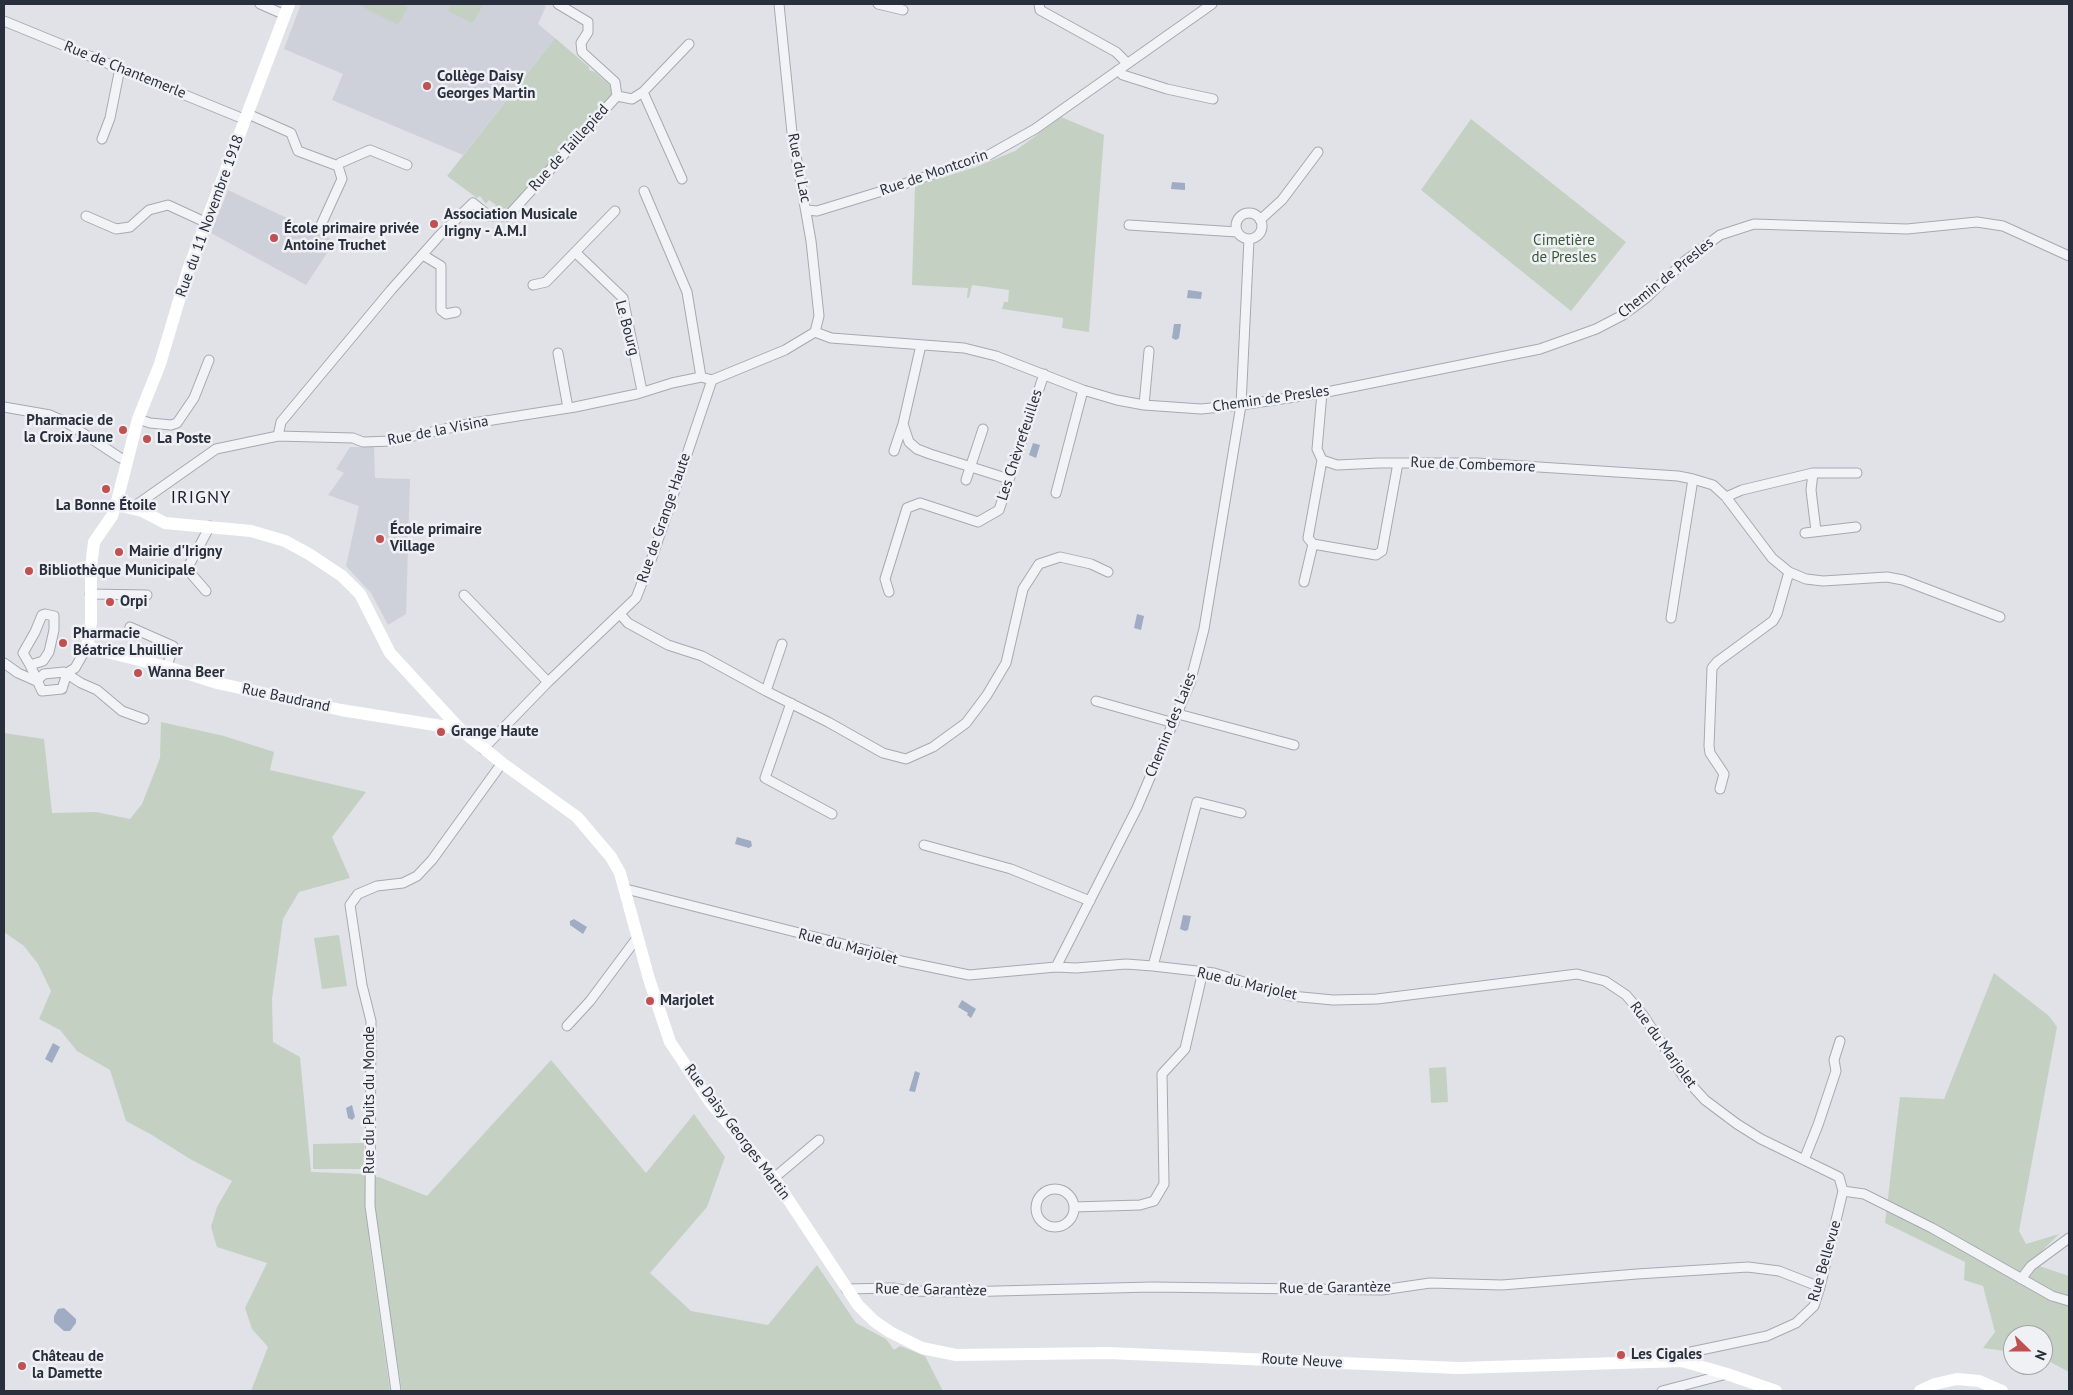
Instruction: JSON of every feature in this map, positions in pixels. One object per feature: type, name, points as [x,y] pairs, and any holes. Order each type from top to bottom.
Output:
[{"type":"street","name":"Rue du 11 Novembre 1918","points":[[86,647],[91,622],[91,567],[94,542],[112,516],[116,505],[138,419],[160,364],[178,302],[205,222],[287,9],[260,4]]},
{"type":"street","name":"Rue de Taillepied","points":[[278,436],[280,422],[423,255],[473,203],[490,216],[508,216],[617,96],[615,82],[582,52],[582,43],[588,32],[588,22],[558,4]]},
{"type":"street","name":"Rue du Lac","points":[[779,4],[789,114],[806,210],[819,316],[815,332]]},
{"type":"street","points":[[878,4],[903,10]]},
{"type":"street","points":[[1038,4],[1040,10],[1116,52],[1127,64]]},
{"type":"street","name":"Rue de Montcorin","points":[[806,210],[817,211],[971,163],[987,156],[1034,129],[1212,4]]},
{"type":"street","name":"Rue de Chantemerle","points":[[4,21],[290,133],[298,151],[338,166]]},
{"type":"street","points":[[617,96],[632,99],[643,92],[689,44]]},
{"type":"street","points":[[102,139],[110,118],[120,68]]},
{"type":"street","points":[[1118,70],[1123,75],[1167,89],[1214,99]]},
{"type":"street","points":[[643,92],[682,179]]},
{"type":"street","points":[[321,225],[342,179],[338,166],[340,163],[370,150],[407,165]]},
{"type":"street","points":[[1260,220],[1282,200],[1318,152]]},
{"type":"street","points":[[644,191],[687,292],[701,377]]},
{"type":"street","points":[[86,216],[116,229],[130,227],[149,210],[168,205],[205,222]]},
{"type":"street","points":[[533,286],[546,282],[615,211]]},
{"type":"street","points":[[1129,225],[1237,232],[1242,237],[1249,239],[1257,236],[1260,232],[1262,228],[1260,220],[1255,214],[1243,214],[1237,220],[1237,232]]},
{"type":"street","name":"Chemin de Presles","points":[[815,332],[831,338],[964,348],[996,356],[1083,390],[1118,400],[1144,405],[1201,409],[1322,393],[1540,350],[1596,329],[1623,315],[1646,298],[1685,261],[1720,235],[1754,224],[1907,229],[1977,222],[2004,226],[2069,256]]},
{"type":"street","name":"Chemin des Laies","points":[[1056,967],[1137,808],[1190,682],[1204,629],[1241,405],[1249,239]]},
{"type":"street","name":"Le Bourg","points":[[575,252],[623,298],[642,391]]},
{"type":"street","points":[[423,255],[441,266],[441,310],[446,314],[456,312]]},
{"type":"street","points":[[712,380],[785,350],[815,332]]},
{"type":"street","points":[[894,452],[903,424],[921,345]]},
{"type":"street","points":[[1144,405],[1149,351]]},
{"type":"street","points":[[558,353],[568,408]]},
{"type":"street","points":[[138,419],[150,423],[177,423],[194,398],[209,360]]},
{"type":"street","name":"Les Chèvrefeuilles","points":[[889,592],[885,579],[907,508],[920,503],[978,522],[999,510],[1044,374]]},
{"type":"street","name":"Rue de la Visina","points":[[132,508],[216,449],[278,436],[353,438],[363,442],[392,441],[467,424],[568,408],[637,394],[642,391],[701,377],[712,380]]},
{"type":"street","name":"Rue de Grange Haute","points":[[483,749],[548,682],[636,598],[653,556],[712,380]]},
{"type":"street","points":[[1056,493],[1083,390]]},
{"type":"street","points":[[1322,393],[1317,449],[1322,460],[1308,538],[1313,544],[1376,555],[1382,551],[1398,463]]},
{"type":"street","points":[[4,410],[50,416],[72,425],[119,457],[128,461]]},
{"type":"street","points":[[903,424],[909,442],[916,449],[1010,479]]},
{"type":"street","points":[[966,480],[983,429]]},
{"type":"street","name":"Rue de Combemore","points":[[1322,460],[1337,465],[1477,463],[1678,476],[1693,479],[1713,485],[1726,496],[1772,558],[1789,572],[1806,579],[1823,581],[1887,577],[1903,580],[2000,617]]},
{"type":"street","points":[[1726,496],[1742,490],[1813,473],[1857,472]]},
{"type":"street","points":[[1813,473],[1811,490],[1816,531]]},
{"type":"street","points":[[1671,618],[1693,479]]},
{"type":"street","name":"Rue Daisy Georges Martin","points":[[116,505],[142,511],[165,524],[210,526],[251,531],[285,541],[342,576],[360,594],[390,653],[460,729],[483,749],[577,817],[611,857],[620,873],[626,889],[637,938],[670,1042],[710,1102],[774,1178],[828,1258],[846,1289]]},
{"type":"street","points":[[206,591],[187,569],[210,526]]},
{"type":"street","points":[[1805,533],[1856,527]]},
{"type":"street","points":[[1304,582],[1313,544]]},
{"type":"street","points":[[620,614],[628,623],[668,645],[702,656],[883,753],[906,759],[933,747],[966,723],[987,695],[1006,663],[1023,589],[1039,564],[1060,557],[1091,564],[1108,572]]},
{"type":"street","points":[[1720,789],[1724,774],[1710,753],[1709,746],[1712,668],[1717,662],[1773,621],[1777,614],[1789,572]]},
{"type":"street","points":[[90,594],[147,595]]},
{"type":"street","points":[[464,595],[548,682]]},
{"type":"street","points":[[30,665],[42,661],[49,652],[54,630],[54,616],[42,615],[23,653],[42,691],[62,689],[67,673],[75,668],[86,647]]},
{"type":"street","points":[[130,627],[173,646],[167,667]]},
{"type":"street","points":[[766,692],[782,644]]},
{"type":"street","name":"Rue Baudrand","points":[[86,647],[167,667],[227,686],[341,710],[460,729]]},
{"type":"street","points":[[4,663],[18,673],[36,681]]},
{"type":"street","points":[[36,681],[44,674],[67,673],[81,683],[97,690],[122,711],[144,719]]},
{"type":"street","points":[[1096,701],[1294,745]]},
{"type":"street","points":[[791,703],[764,778],[832,814]]},
{"type":"street","points":[[422,724],[438,706]]},
{"type":"street","name":"Rue du Puits du Monde","points":[[396,1391],[370,1206],[371,1021],[362,985],[350,905],[358,894],[378,886],[402,883],[417,876],[432,860],[502,763]]},
{"type":"street","points":[[1153,966],[1197,802],[1241,813]]},
{"type":"street","points":[[924,845],[1011,869],[1090,901]]},
{"type":"street","name":"Rue du Marjolet","points":[[626,889],[886,955],[901,961],[963,974],[1126,964],[1203,972],[1291,996],[1333,1000],[1377,999],[1577,974],[1605,981],[1626,995],[1643,1015],[1682,1076],[1705,1100],[1761,1140],[1839,1177],[1843,1191]]},
{"type":"street","points":[[567,1026],[590,1001],[637,938]]},
{"type":"street","points":[[1074,1207],[1140,1205],[1154,1201],[1164,1184],[1162,1074],[1185,1049],[1203,972]]},
{"type":"street","points":[[1804,1160],[1836,1071],[1834,1060],[1840,1041]]},
{"type":"street","points":[[774,1178],[819,1140]]},
{"type":"street","points":[[1051,1189],[1058,1189],[1069,1195],[1074,1207],[1066,1224],[1054,1227],[1044,1223],[1036,1208],[1042,1194],[1051,1189]]},
{"type":"street","points":[[1843,1191],[1864,1194],[2052,1296],[2069,1301]]},
{"type":"street","name":"Rue Bellevue","points":[[1682,1361],[1690,1352],[1767,1336],[1796,1323],[1814,1306],[1843,1191]]},
{"type":"street","points":[[2021,1278],[2031,1266],[2069,1238]]},
{"type":"street","name":"Rue de Garantèze","points":[[846,1289],[893,1288],[911,1291],[959,1292],[1141,1287],[1382,1290],[1430,1283],[1502,1284],[1748,1267],[1780,1272],[1820,1287]]},
{"type":"street","name":"Route Neuve","points":[[846,1289],[874,1322],[906,1341],[944,1354],[1107,1354],[1458,1368],[1682,1361],[1776,1391]]},
{"type":"street","points":[[1662,1391],[1727,1374]]},
{"type":"street","points":[[1920,1391],[1935,1384],[1957,1379],[1979,1381],[2002,1391]]},
{"type":"shaded area","name":"Collège Daisy Georges Martin","points":[[301,4],[542,4],[546,6],[538,24],[555,38],[463,155],[332,100],[343,74],[284,49]]},
{"type":"shaded area","name":"École primaire privée Antoine Truchet","points":[[228,190],[335,241],[306,285],[211,233]]},
{"type":"shaded area","name":"École primaire Village","points":[[350,447],[374,447],[375,478],[410,479],[406,614],[388,625],[371,593],[346,566],[359,506],[328,495],[344,473],[336,469]]},
{"type":"green space","points":[[365,4],[402,4],[408,7],[398,25],[363,7]]},
{"type":"green space","points":[[451,4],[483,4],[473,23],[448,11]]},
{"type":"green space","points":[[555,38],[589,67],[589,70],[595,72],[611,86],[611,95],[566,147],[505,212],[499,213],[493,210],[496,205],[489,200],[486,204],[480,196],[477,198],[447,176]]},
{"type":"green space","points":[[1061,117],[1104,135],[1089,332],[1062,328],[1063,318],[1002,309],[1004,302],[1008,302],[1009,290],[972,285],[969,298],[967,298],[968,288],[912,285],[915,186],[976,167],[1015,151]]},
{"type":"green space","name":"Cimetière de Presles","points":[[1471,119],[1626,242],[1571,311],[1421,190]]},
{"type":"green space","points":[[161,722],[224,736],[274,752],[270,770],[366,792],[332,837],[350,878],[299,892],[283,919],[272,999],[273,1042],[300,1057],[311,1172],[365,1174],[365,1207],[371,1231],[369,1240],[390,1391],[251,1391],[268,1347],[252,1329],[245,1308],[267,1263],[217,1247],[211,1227],[217,1207],[232,1181],[190,1159],[126,1121],[110,1070],[77,1051],[60,1030],[39,1019],[51,991],[38,964],[24,946],[4,932],[4,733],[44,739],[52,813],[96,812],[130,819],[142,804],[160,758]]},
{"type":"green space","points":[[339,935],[347,986],[322,989],[314,938]]},
{"type":"green space","points":[[1994,973],[2049,1016],[2057,1027],[2019,1231],[2026,1244],[2059,1234],[2034,1259],[2039,1266],[2069,1276],[2069,1372],[2053,1363],[2053,1325],[2003,1325],[2003,1351],[1983,1348],[1995,1332],[1983,1286],[1964,1280],[1965,1262],[1885,1223],[1900,1097],[1944,1099]]},
{"type":"green space","points":[[551,1060],[646,1173],[694,1114],[725,1157],[707,1207],[650,1273],[691,1311],[768,1325],[817,1265],[856,1323],[886,1339],[894,1350],[900,1346],[925,1356],[943,1391],[402,1391],[372,1206],[373,1177],[379,1177],[427,1196]]},
{"type":"green space","points":[[1446,1067],[1448,1102],[1431,1103],[1429,1068]]},
{"type":"green space","points":[[364,1143],[364,1169],[313,1169],[313,1144]]},
{"type":"water","points":[[1172,182],[1185,183],[1185,190],[1171,189]]},
{"type":"water","points":[[1188,290],[1202,292],[1201,299],[1187,298]]},
{"type":"water","points":[[1174,324],[1181,324],[1179,338],[1176,340],[1172,338]]},
{"type":"water","points":[[1033,443],[1040,445],[1036,458],[1029,455]]},
{"type":"water","points":[[1137,614],[1144,616],[1141,630],[1134,628]]},
{"type":"water","points":[[737,837],[751,841],[752,846],[749,848],[735,844]]},
{"type":"water","points":[[1183,915],[1191,916],[1188,930],[1185,931],[1180,929]]},
{"type":"water","points":[[574,919],[587,927],[583,934],[570,925],[570,921]]},
{"type":"water","points":[[962,1000],[976,1009],[971,1018],[967,1015],[968,1013],[958,1007]]},
{"type":"water","points":[[53,1043],[60,1047],[52,1063],[45,1059]]},
{"type":"water","points":[[915,1071],[920,1073],[915,1092],[909,1091]]},
{"type":"water","points":[[352,1105],[355,1117],[352,1120],[348,1118],[346,1108]]},
{"type":"water","points":[[64,1308],[76,1319],[76,1323],[70,1331],[64,1331],[54,1322],[54,1316],[58,1309]]},
{"type":"place","name":"Collège Daisy Georges Martin","points":[[427,86]]},
{"type":"place","name":"Association Musicale Irigny - A.M.I","points":[[434,224]]},
{"type":"place","name":"École primaire privée Antoine Truchet","points":[[274,238]]},
{"type":"place","name":"Pharmacie de la Croix Jaune","points":[[123,430]]},
{"type":"place","name":"La Poste","points":[[147,439]]},
{"type":"place","name":"La Bonne Étoile","points":[[106,489]]},
{"type":"place","name":"École primaire Village","points":[[380,539]]},
{"type":"place","name":"Mairie d'Irigny","points":[[119,552]]},
{"type":"place","name":"Bibliothèque Municipale","points":[[29,571]]},
{"type":"place","name":"Orpi","points":[[110,602]]},
{"type":"place","name":"Pharmacie Béatrice Lhuillier","points":[[63,643]]},
{"type":"place","name":"Wanna Beer","points":[[138,673]]},
{"type":"place","name":"Grange Haute","points":[[441,732]]},
{"type":"place","name":"Marjolet","points":[[650,1001]]},
{"type":"place","name":"Les Cigales","points":[[1621,1355]]},
{"type":"place","name":"Château de la Damette","points":[[22,1366]]},
{"type":"district","name":"IRIGNY","points":[[201,498]]}]
